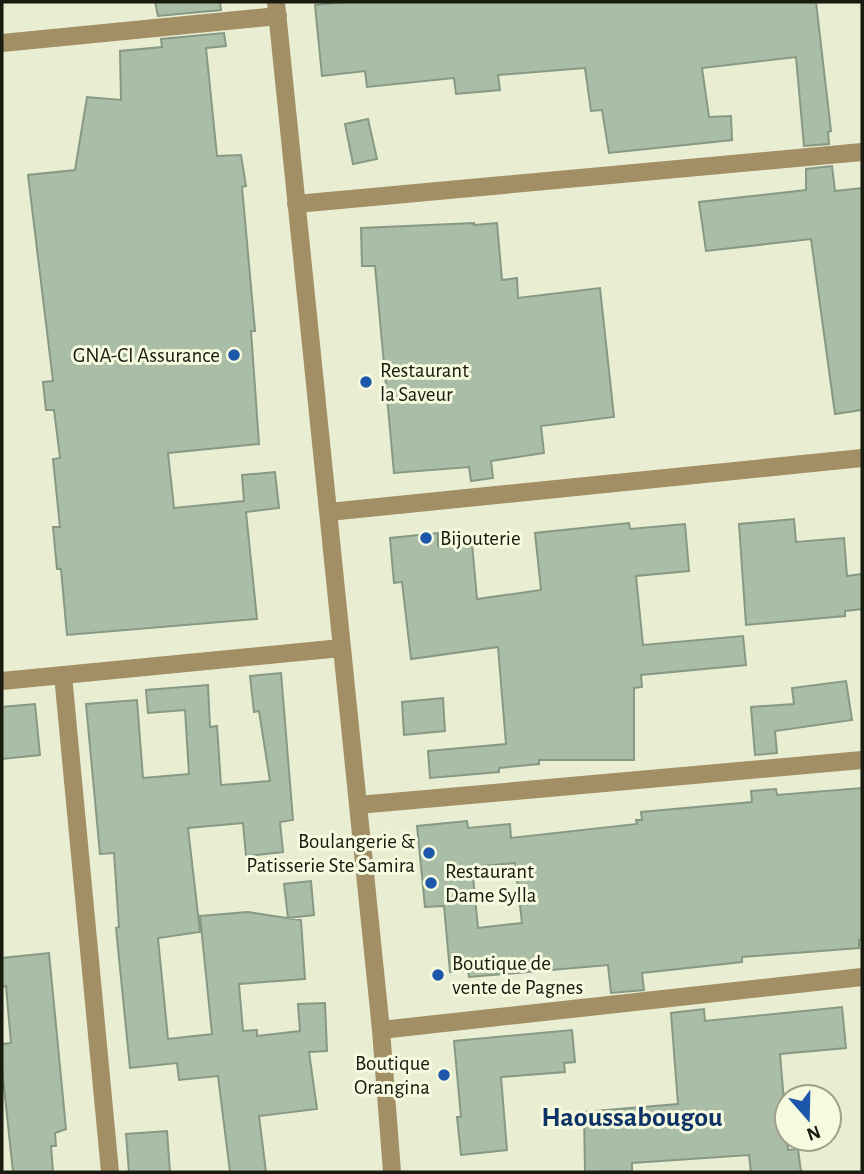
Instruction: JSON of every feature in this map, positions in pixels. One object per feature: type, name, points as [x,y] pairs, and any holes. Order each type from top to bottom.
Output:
[{"type":"street","points":[[2,43],[277,9],[381,1030],[392,1172]]},
{"type":"street","points":[[296,204],[862,152]]},
{"type":"street","points":[[329,512],[862,458]]},
{"type":"street","points":[[2,681],[341,648]]},
{"type":"street","points":[[63,675],[110,1172]]},
{"type":"street","points":[[358,805],[862,760]]},
{"type":"street","points":[[381,1030],[862,977]]},
{"type":"building","points":[[155,2],[220,2],[221,10],[158,16]]},
{"type":"building","points":[[344,2],[816,2],[831,131],[828,132],[829,144],[804,146],[796,57],[702,68],[709,117],[731,116],[732,140],[609,153],[602,110],[591,111],[585,68],[498,75],[500,90],[456,94],[454,78],[367,87],[365,71],[322,76],[315,5]]},
{"type":"building","points":[[224,33],[226,46],[206,48],[217,156],[241,155],[246,186],[242,187],[255,331],[251,331],[259,444],[168,453],[174,508],[244,501],[242,475],[275,472],[279,508],[246,512],[257,619],[67,635],[61,569],[57,569],[53,527],[60,527],[53,459],[60,458],[54,410],[46,410],[43,382],[53,381],[28,175],[75,170],[87,97],[121,100],[120,51],[162,47],[161,39]]},
{"type":"building","points":[[368,119],[377,159],[353,164],[345,124]]},
{"type":"building","points":[[832,166],[835,191],[862,188],[862,410],[835,414],[811,239],[706,251],[699,202],[806,190],[806,169]]},
{"type":"building","points":[[497,223],[502,280],[517,278],[518,298],[600,288],[614,417],[541,426],[544,453],[491,461],[493,478],[471,481],[469,467],[394,473],[375,266],[362,266],[361,228]]},
{"type":"building","points":[[794,519],[796,542],[844,538],[847,576],[862,574],[862,609],[845,611],[845,616],[746,625],[739,524]]},
{"type":"building","points":[[629,523],[630,529],[685,524],[689,571],[636,576],[643,645],[743,636],[746,665],[641,675],[642,687],[634,688],[634,760],[539,760],[539,764],[499,768],[499,772],[430,778],[428,751],[506,744],[498,647],[411,659],[402,582],[394,583],[390,538],[438,533],[438,546],[472,543],[477,599],[541,590],[535,533]]},
{"type":"building","points":[[281,673],[293,820],[280,822],[283,852],[246,856],[243,823],[188,828],[200,932],[158,938],[168,1039],[212,1034],[200,916],[248,912],[301,920],[305,979],[239,984],[243,1031],[257,1030],[257,1036],[300,1031],[298,1004],[325,1003],[327,1051],[309,1052],[317,1109],[259,1116],[266,1172],[230,1172],[218,1076],[179,1080],[177,1063],[130,1068],[116,928],[119,927],[114,853],[100,854],[86,704],[137,700],[143,778],[189,774],[185,710],[148,713],[146,690],[208,685],[210,727],[217,726],[221,785],[270,781],[259,711],[254,712],[250,676]]},
{"type":"building","points":[[846,681],[852,720],[775,731],[777,753],[755,755],[751,707],[794,704],[792,688]]},
{"type":"building","points":[[443,698],[445,731],[404,735],[402,702]]},
{"type":"building","points":[[35,704],[40,755],[2,759],[2,707]]},
{"type":"building","points":[[862,788],[862,940],[859,940],[859,948],[742,957],[742,962],[642,973],[644,990],[611,993],[608,965],[469,977],[468,970],[450,972],[444,906],[425,907],[417,826],[467,821],[468,828],[510,824],[511,838],[637,824],[636,820],[642,820],[641,812],[752,802],[751,791],[776,789],[777,795]],"holes":[[[515,863],[522,923],[478,928],[472,867]]]},
{"type":"building","points":[[311,881],[314,915],[288,918],[284,884]]},
{"type":"building","points":[[49,953],[66,1129],[55,1133],[56,1146],[51,1146],[53,1172],[13,1172],[2,1068],[2,1044],[11,1043],[6,986],[2,987],[2,958]]},
{"type":"building","points":[[842,1007],[846,1048],[780,1054],[782,1083],[773,1083],[773,1153],[799,1153],[801,1172],[751,1172],[749,1155],[632,1163],[632,1171],[585,1172],[584,1112],[678,1104],[671,1013],[704,1009],[705,1021]]},
{"type":"building","points":[[572,1030],[575,1062],[564,1063],[565,1072],[501,1077],[507,1150],[461,1155],[457,1117],[461,1117],[454,1041]]},
{"type":"building","points":[[167,1131],[170,1172],[129,1172],[126,1134]]},
{"type":"place","name":"GNA-CI Assurance","points":[[234,355]]},
{"type":"place","name":"Restaurant la Saveur","points":[[366,382]]},
{"type":"place","name":"Bijouterie","points":[[426,538]]},
{"type":"place","name":"Boulangerie & Patisserie Ste Samira","points":[[429,853]]},
{"type":"place","name":"Restaurant Dame Sylla","points":[[431,883]]},
{"type":"place","name":"Boutique de vente de Pagnes","points":[[438,975]]},
{"type":"place","name":"Boutique Orangina","points":[[444,1075]]},
{"type":"district","name":"Haoussabougou","points":[[632,1116]]}]
